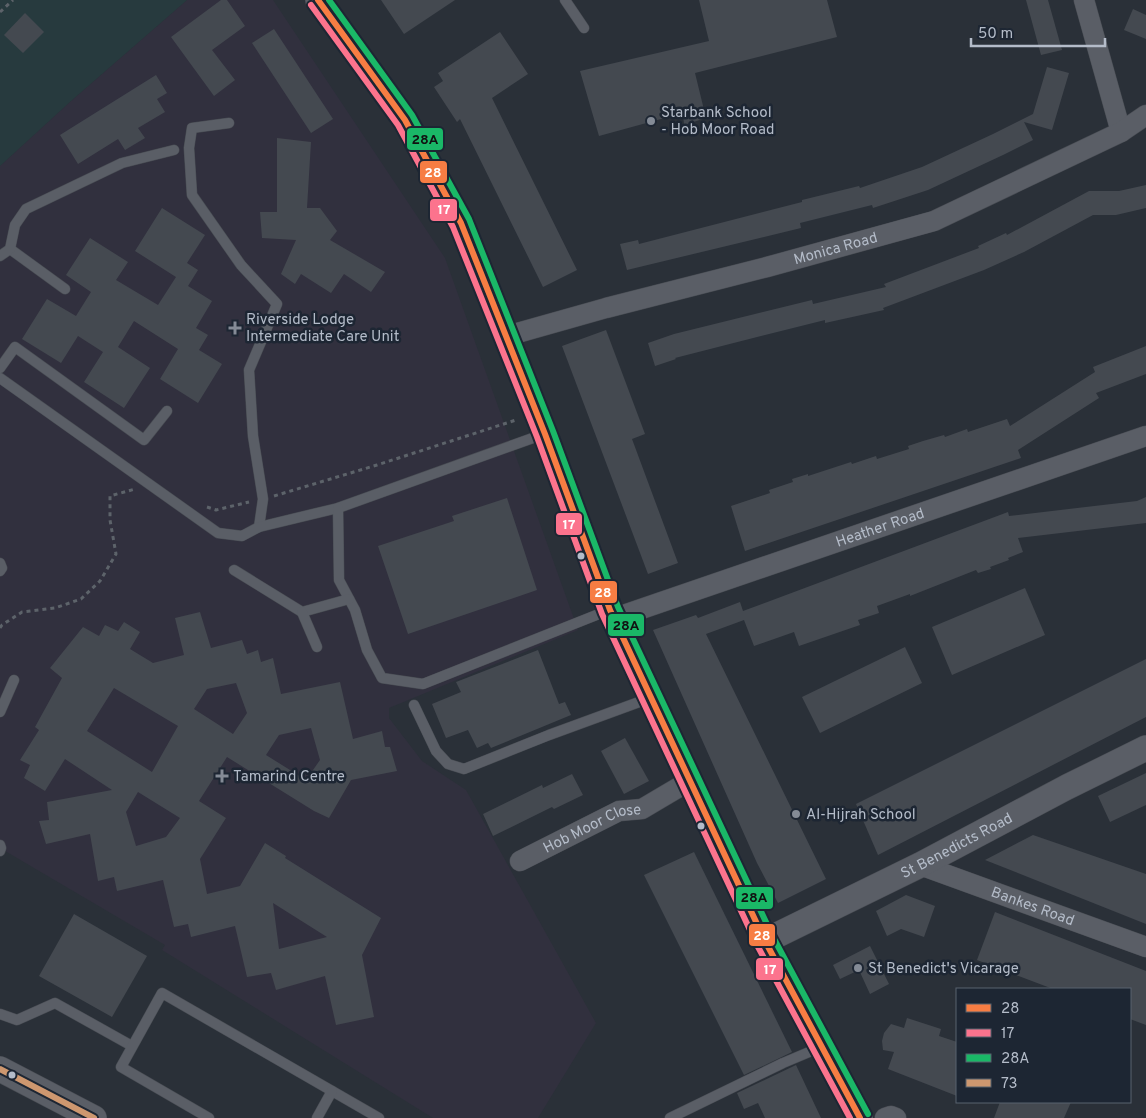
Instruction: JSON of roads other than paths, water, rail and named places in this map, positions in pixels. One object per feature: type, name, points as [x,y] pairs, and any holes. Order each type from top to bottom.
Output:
[{"type":"street","points":[[318,0],[405,120],[461,223],[541,424],[612,614],[765,941],[860,1118]]},
{"type":"street","points":[[1084,0],[1121,132]]},
{"type":"street","name":"Monica Road","points":[[507,336],[934,221],[1121,132],[1146,115]]},
{"type":"street","name":"Heather Road","points":[[612,614],[1146,436]]},
{"type":"street","name":"St Benedicts Road","points":[[765,941],[920,865],[1067,787],[1146,748]]},
{"type":"street","name":"Hob Moor Close","points":[[520,861],[619,811],[642,809],[690,780]]},
{"type":"street","name":"Bankes Road","points":[[920,865],[1146,947]]},
{"type":"street","points":[[0,1069],[94,1118]]},
{"type":"street","points":[[885,1118],[891,1116],[896,1118]]},
{"type":"lane","points":[[564,0],[584,28]]},
{"type":"lane","points":[[229,123],[192,128],[189,148],[192,194],[241,265],[277,304],[249,370],[253,436],[263,499],[259,527]]},
{"type":"lane","points":[[0,256],[10,248],[15,225],[26,209],[122,163],[174,150]]},
{"type":"lane","points":[[10,248],[64,290]]},
{"type":"lane","points":[[0,368],[15,346],[144,440],[167,411]]},
{"type":"lane","points":[[0,378],[218,533],[242,536],[259,527],[338,508],[541,424]]},
{"type":"lane","points":[[338,508],[339,580],[354,610],[366,650],[382,678],[422,684],[612,614]]},
{"type":"lane","points":[[0,563],[2,568],[0,571]]},
{"type":"lane","points":[[234,570],[302,612],[316,647]]},
{"type":"lane","points":[[302,612],[349,599]]},
{"type":"lane","points":[[0,712],[14,680]]},
{"type":"lane","points":[[414,705],[436,751],[448,764],[464,769],[650,698]]},
{"type":"lane","points":[[0,845],[0,851]]},
{"type":"lane","points":[[210,1117],[121,1067],[162,993],[379,1118]]},
{"type":"lane","points":[[1,1014],[17,1020],[54,1003],[132,1046]]},
{"type":"lane","points":[[670,1118],[822,1046]]},
{"type":"lane","points":[[317,1118],[332,1091]]},
{"type":"place","name":"Starbank School - Hob Moor Road","points":[[651,121]]},
{"type":"place","name":"Riverside Lodge Intermediate Care Unit","points":[[235,328]]},
{"type":"place","name":"Tamarind Centre","points":[[222,776]]},
{"type":"place","name":"Al-Hijrah School","points":[[796,814]]},
{"type":"place","name":"St Benedict's Vicarage","points":[[858,968]]}]
